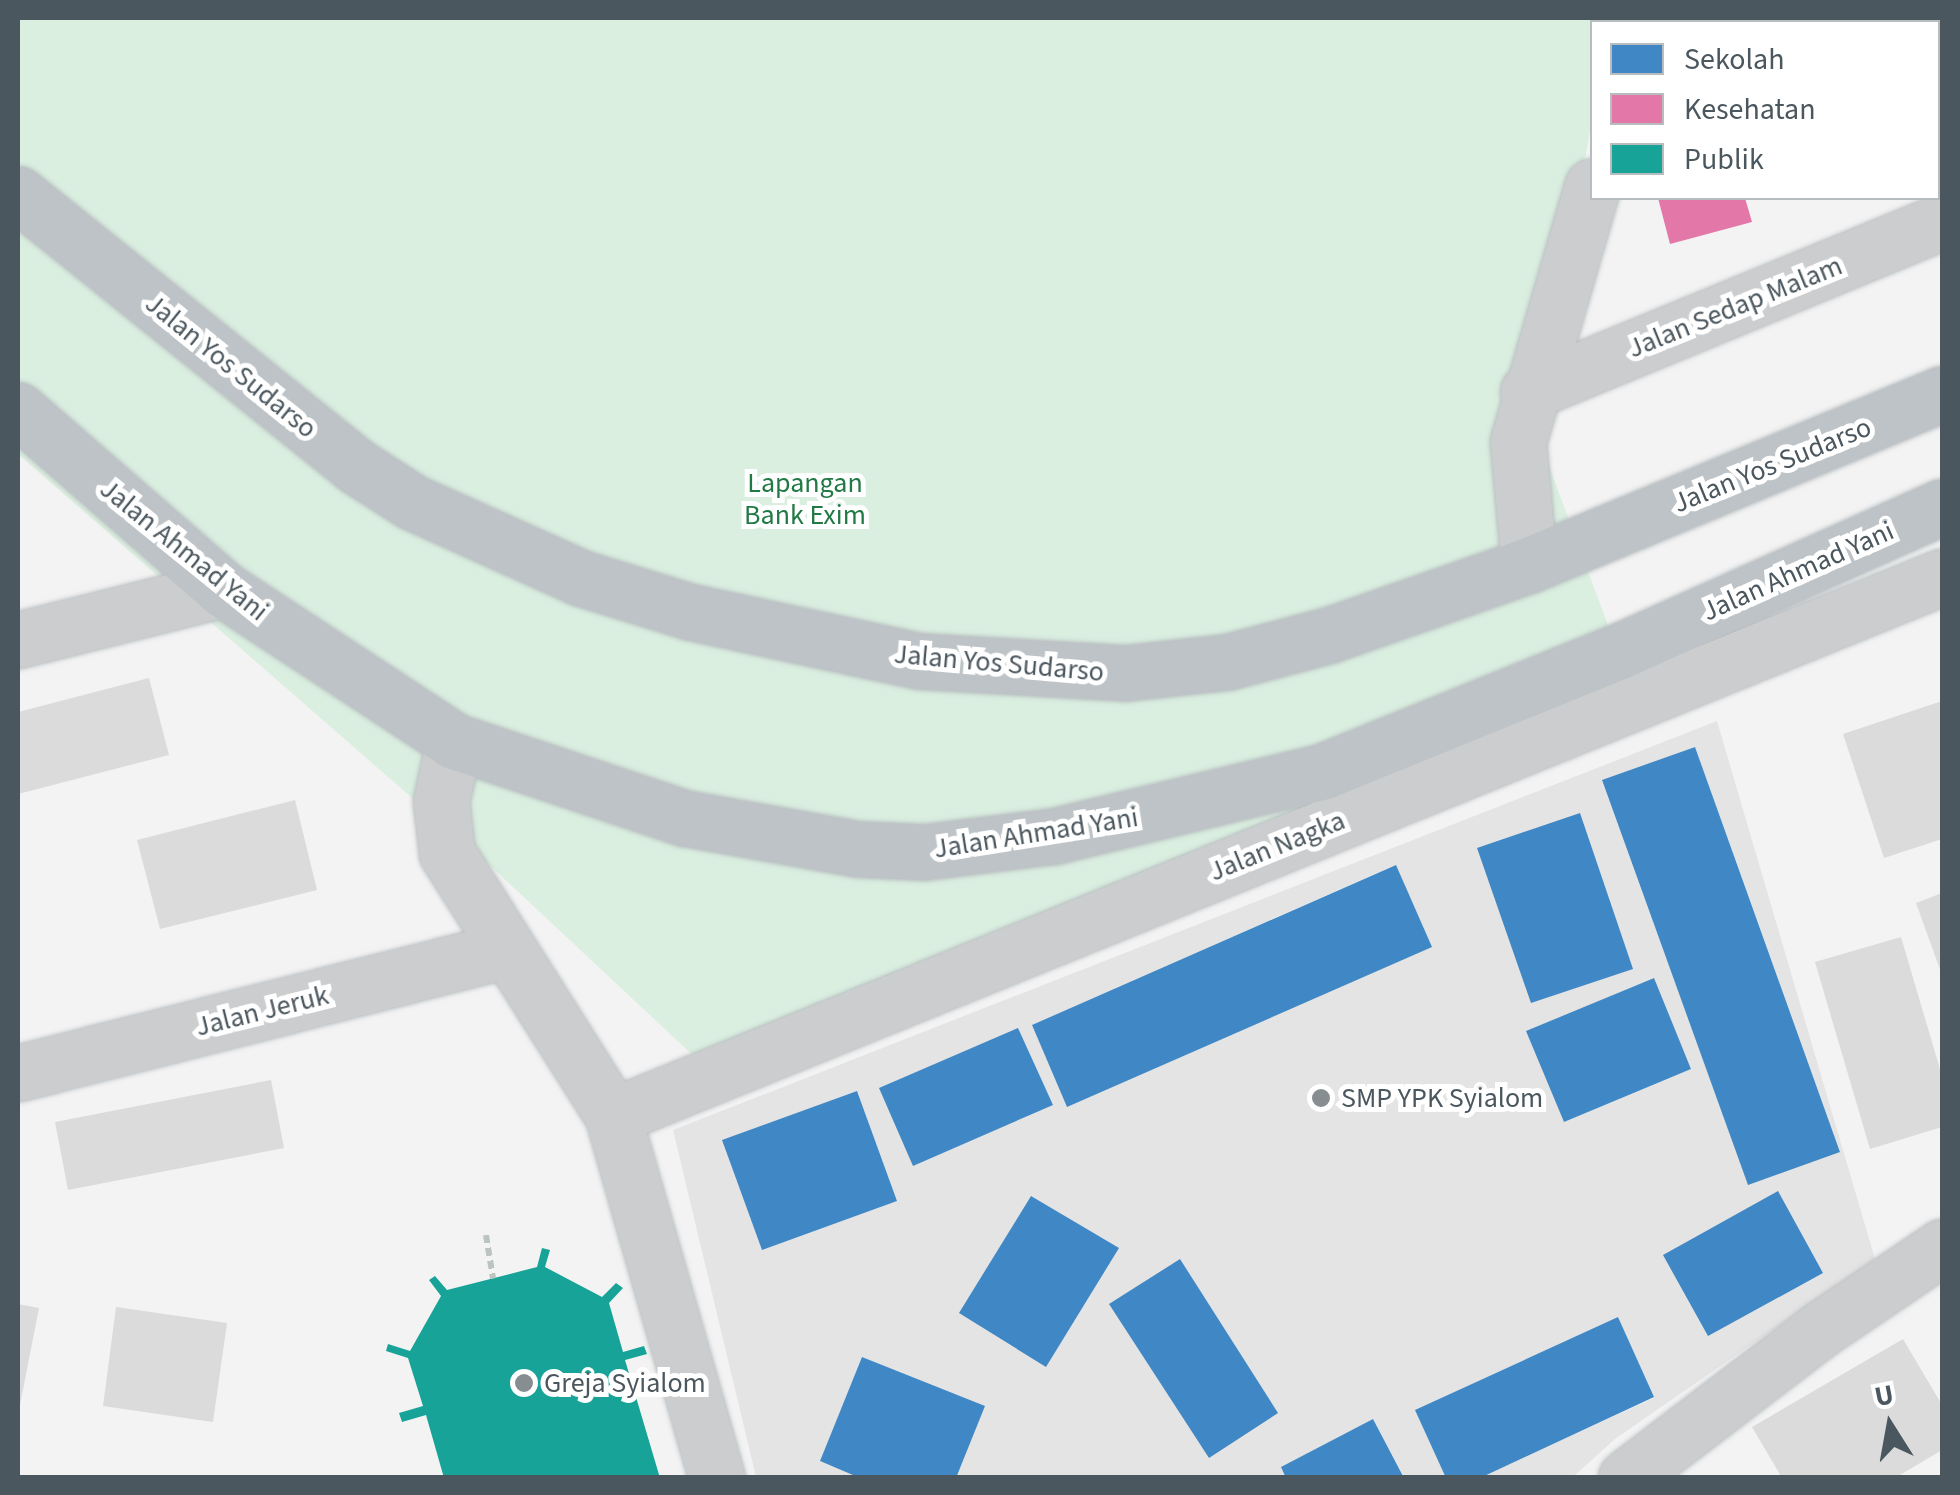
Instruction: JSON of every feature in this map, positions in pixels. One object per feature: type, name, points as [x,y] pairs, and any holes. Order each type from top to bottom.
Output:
[{"type":"highway","name":"Jalan Yos Sudarso","points":[[18,194],[356,466],[412,502],[582,578],[691,612],[919,661],[1125,673],[1227,662],[1329,635],[1529,565],[1942,394]]},
{"type":"highway","name":"Jalan Ahmad Yani","points":[[18,410],[223,590],[454,741],[684,818],[858,848],[963,850],[1054,836],[1324,771],[1624,649],[1942,507]]},
{"type":"street","points":[[1529,565],[1517,472],[1528,392],[1590,193]]},
{"type":"street","name":"Jalan Sedap Malam","points":[[1528,392],[1942,221]]},
{"type":"street","name":"Jalan Nagka","points":[[613,1116],[1942,577]]},
{"type":"street","points":[[18,640],[223,590]]},
{"type":"street","points":[[454,741],[439,829],[446,853],[613,1116],[717,1478]]},
{"type":"street","name":"Jalan Jeruk","points":[[18,1073],[506,950]]},
{"type":"street","points":[[1626,1478],[1821,1329],[1942,1247]]},
{"type":"path","points":[[486,1234],[493,1278]]},
{"type":"shaded area","name":"SMP YPK Syialom","points":[[1717,721],[1875,1259],[1615,1439],[1573,1477],[1480,1477],[1654,1398],[1618,1317],[1416,1410],[1446,1477],[1404,1477],[1373,1419],[1282,1467],[1286,1477],[956,1477],[984,1406],[862,1357],[820,1461],[860,1477],[756,1477],[673,1130]],"holes":[[[1695,747],[1840,1151],[1748,1184],[1602,781]],[[1395,865],[1431,947],[1067,1107],[1032,1025]],[[1653,978],[1691,1069],[1564,1122],[1527,1031]],[[1018,1029],[1052,1105],[913,1166],[880,1088]],[[857,1091],[897,1201],[763,1249],[723,1140]],[[1031,1196],[1118,1248],[1046,1366],[960,1313]]]},
{"type":"green space","name":"Lapangan Bank Exim","points":[[18,18],[1611,18],[1590,20],[1590,131],[1536,431],[1639,709],[699,1061],[497,872],[18,454]]},
{"type":"building: Sekolah","points":[[1695,747],[1840,1152],[1748,1185],[1602,780]]},
{"type":"building: Sekolah","points":[[1580,813],[1633,969],[1531,1003],[1477,848]]},
{"type":"building: Sekolah","points":[[1396,865],[1432,947],[1067,1107],[1032,1025]]},
{"type":"building: Sekolah","points":[[1654,978],[1691,1069],[1564,1122],[1526,1031]]},
{"type":"building: Sekolah","points":[[1018,1028],[1053,1105],[913,1166],[879,1088]]},
{"type":"building: Sekolah","points":[[857,1091],[897,1201],[762,1250],[722,1140]]},
{"type":"building: Sekolah","points":[[1778,1191],[1823,1273],[1708,1336],[1663,1255]]},
{"type":"building: Sekolah","points":[[1031,1196],[1119,1248],[1046,1367],[959,1313]]},
{"type":"building: Sekolah","points":[[1180,1259],[1278,1413],[1209,1458],[1109,1304]]},
{"type":"building: Sekolah","points":[[1618,1317],[1654,1397],[1480,1478],[1446,1478],[1415,1410]]},
{"type":"building: Sekolah","points":[[862,1357],[985,1406],[956,1478],[860,1478],[820,1461]]},
{"type":"building: Sekolah","points":[[1373,1419],[1404,1478],[1286,1478],[1281,1467]]},
{"type":"building: Kesehatan","points":[[1659,200],[1746,200],[1752,222],[1670,244]]},
{"type":"building: Publik","name":"Greja Syialom","points":[[542,1248],[550,1250],[545,1267],[602,1297],[616,1283],[623,1288],[609,1303],[623,1352],[644,1346],[647,1354],[625,1360],[660,1478],[444,1478],[426,1415],[402,1422],[399,1413],[423,1406],[408,1358],[386,1351],[388,1344],[410,1351],[441,1296],[429,1280],[435,1276],[447,1290],[537,1267]]},
{"type":"building: Lainnya","points":[[1942,35],[1940,166],[1940,36]]},
{"type":"building: Lainnya","points":[[149,678],[169,755],[18,794],[18,712]]},
{"type":"building: Lainnya","points":[[1942,701],[1942,839],[1884,858],[1843,734]]},
{"type":"building: Lainnya","points":[[295,800],[317,890],[160,929],[137,840]]},
{"type":"building: Lainnya","points":[[1942,893],[1942,975],[1916,903]]},
{"type":"building: Lainnya","points":[[1901,937],[1942,1076],[1942,1127],[1870,1149],[1815,962]]},
{"type":"building: Lainnya","points":[[271,1080],[284,1148],[68,1190],[55,1122]]},
{"type":"building: Lainnya","points":[[18,1304],[39,1308],[19,1410],[18,1410]]},
{"type":"building: Lainnya","points":[[116,1307],[227,1323],[213,1422],[103,1406]]},
{"type":"building: Lainnya","points":[[1903,1339],[1942,1405],[1942,1450],[1895,1478],[1782,1478],[1752,1427]]},
{"type":"place","name":"SMP YPK Syialom","points":[[1321,1098]]},
{"type":"place","name":"Greja Syialom","points":[[524,1383]]}]
